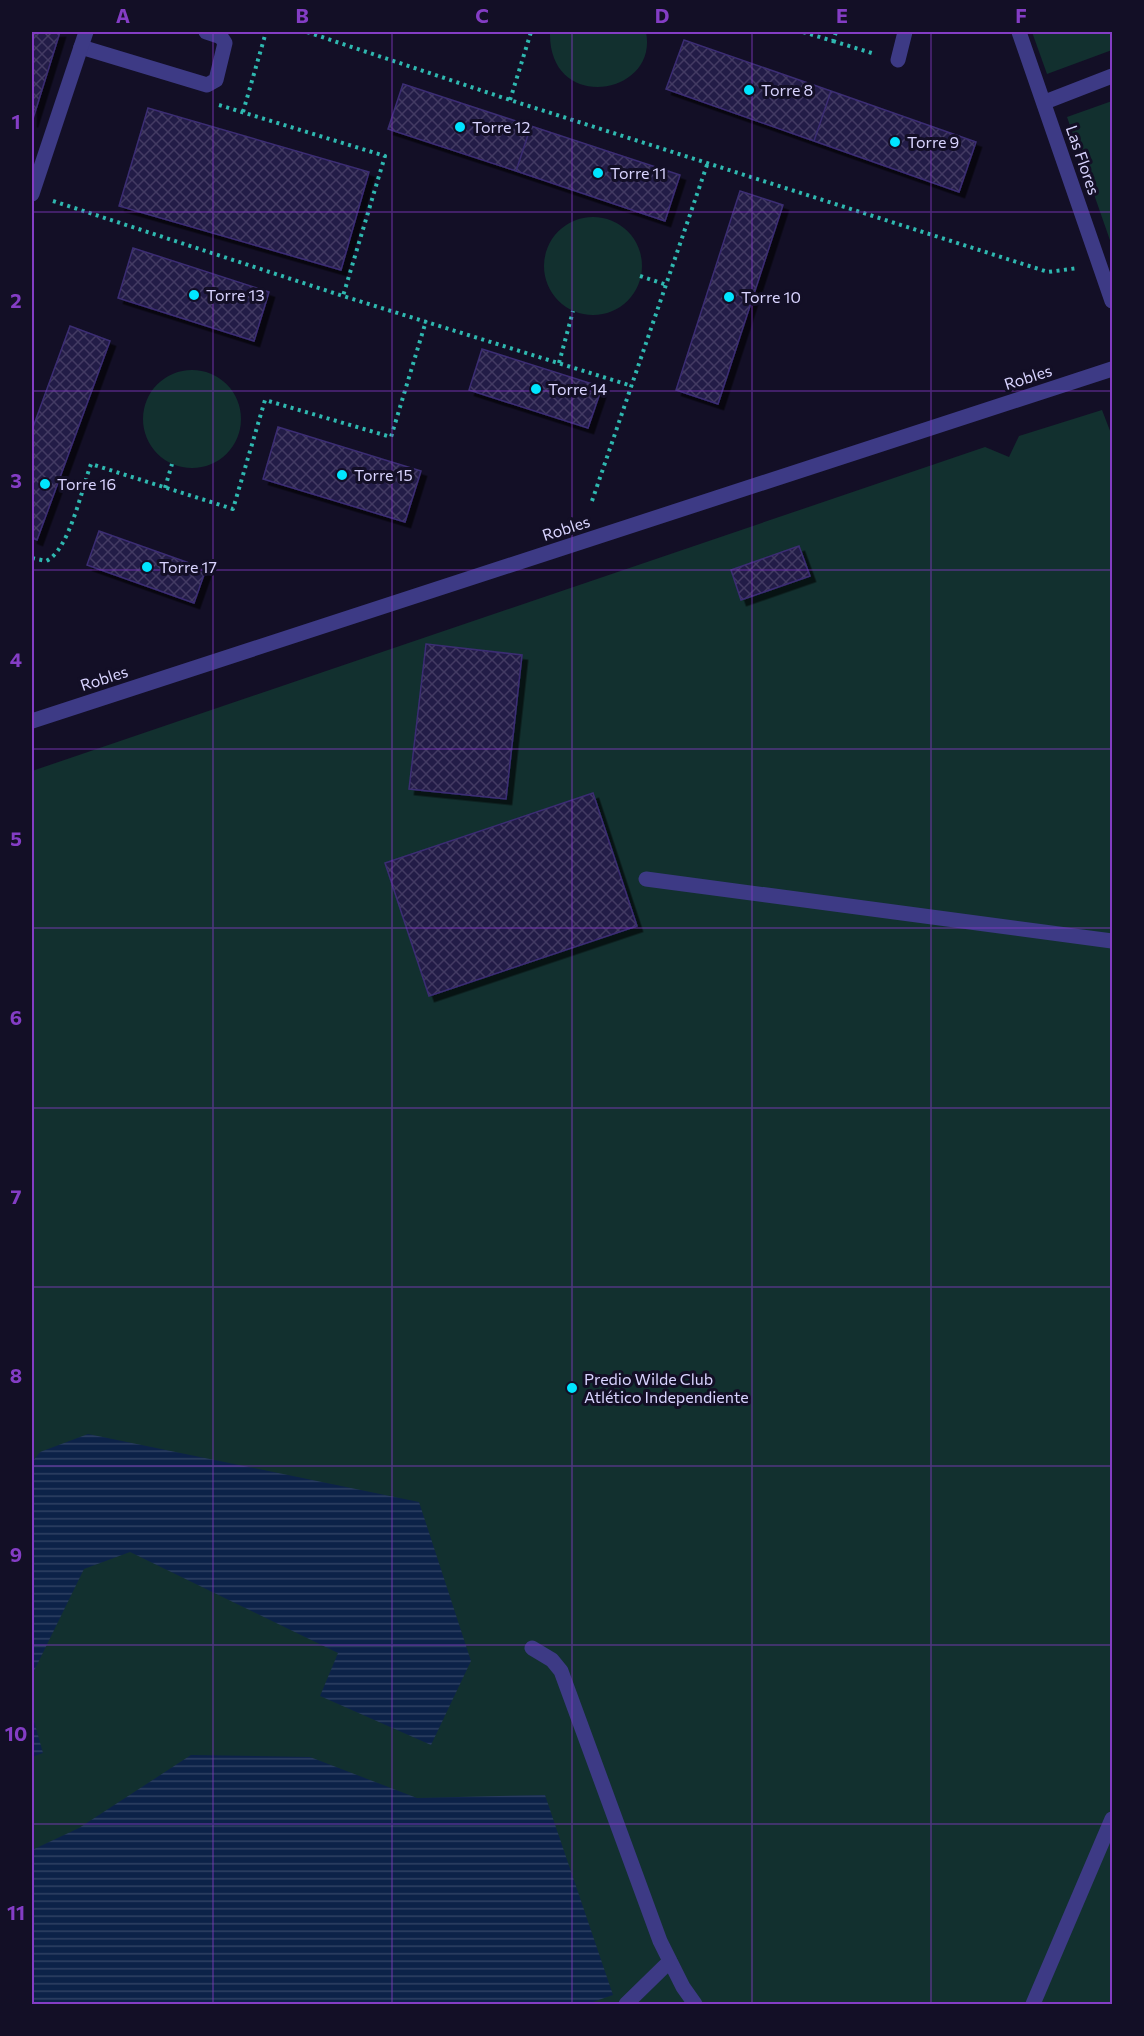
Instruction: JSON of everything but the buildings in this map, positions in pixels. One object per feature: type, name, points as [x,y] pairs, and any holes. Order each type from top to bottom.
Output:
[{"type":"street","points":[[32,194],[86,32]]},
{"type":"street","points":[[81,47],[207,85],[216,80],[225,43],[220,37],[206,32]]},
{"type":"street","points":[[898,60],[905,32]]},
{"type":"street","name":"Las Flores","points":[[1019,32],[1113,301]]},
{"type":"street","points":[[1045,102],[1113,76]]},
{"type":"street","name":"Robles","points":[[32,721],[1113,369]]},
{"type":"street","points":[[646,879],[1113,941]]},
{"type":"street","points":[[532,1648],[552,1660],[561,1671],[670,1962],[695,2004]]},
{"type":"street","points":[[1033,2004],[1113,1819]]},
{"type":"street","points":[[626,2004],[670,1962]]},
{"type":"path","points":[[266,32],[243,112],[385,156],[343,296]]},
{"type":"path","points":[[307,32],[510,100],[1048,272],[1065,272],[1099,263]]},
{"type":"path","points":[[510,100],[531,32]]},
{"type":"path","points":[[803,32],[898,60]]},
{"type":"path","points":[[833,41],[836,32]]},
{"type":"path","points":[[592,501],[708,162]]},
{"type":"path","points":[[48,200],[343,296],[632,386]]},
{"type":"path","points":[[640,276],[667,285]]},
{"type":"path","points":[[559,363],[573,311]]},
{"type":"path","points":[[32,558],[46,561],[54,558],[63,544],[91,464],[233,509],[265,400],[391,437],[426,321]]},
{"type":"path","points":[[165,488],[172,464]]},
{"type":"green space","points":[[550,32],[646,32],[646,54],[636,71],[621,82],[602,87],[583,85],[566,76],[554,58]]},
{"type":"green space","points":[[1032,32],[1112,32],[1112,50],[1047,74]]},
{"type":"green space","points":[[1112,101],[1112,246],[1067,117]]},
{"type":"green space","points":[[593,217],[612,221],[627,232],[638,247],[642,266],[638,285],[627,300],[612,311],[593,315],[574,311],[559,300],[548,285],[544,266],[548,247],[559,232],[574,221]]},
{"type":"green space","points":[[192,370],[211,374],[226,385],[237,400],[241,419],[237,438],[226,453],[211,464],[192,468],[173,464],[158,453],[147,438],[143,419],[147,400],[158,385],[173,374]]},
{"type":"green space","name":"Predio Wilde Club Atlético Independiente","points":[[1102,410],[1112,436],[1112,2004],[32,2004],[32,771],[985,447],[1009,457],[1019,436]]},
{"type":"water","points":[[88,1434],[419,1502],[471,1661],[431,1745],[320,1696],[338,1653],[130,1552],[84,1569],[32,1675],[32,1462],[40,1452]]},
{"type":"water","points":[[32,1714],[43,1753],[32,1757]]},
{"type":"water","points":[[191,1755],[310,1757],[417,1798],[545,1795],[613,1995],[587,2004],[32,2004],[32,1850],[79,1828]]},
{"type":"place","name":"Torre 8","points":[[749,90]]},
{"type":"place","name":"Torre 12","points":[[460,127]]},
{"type":"place","name":"Torre 9","points":[[895,142]]},
{"type":"place","name":"Torre 11","points":[[598,173]]},
{"type":"place","name":"Torre 13","points":[[194,295]]},
{"type":"place","name":"Torre 10","points":[[729,297]]},
{"type":"place","name":"Torre 14","points":[[536,389]]},
{"type":"place","name":"Torre 15","points":[[342,475]]},
{"type":"place","name":"Torre 16","points":[[45,484]]},
{"type":"place","name":"Torre 17","points":[[147,567]]},
{"type":"place","name":"Predio Wilde Club Atlético Independiente","points":[[572,1388]]}]
